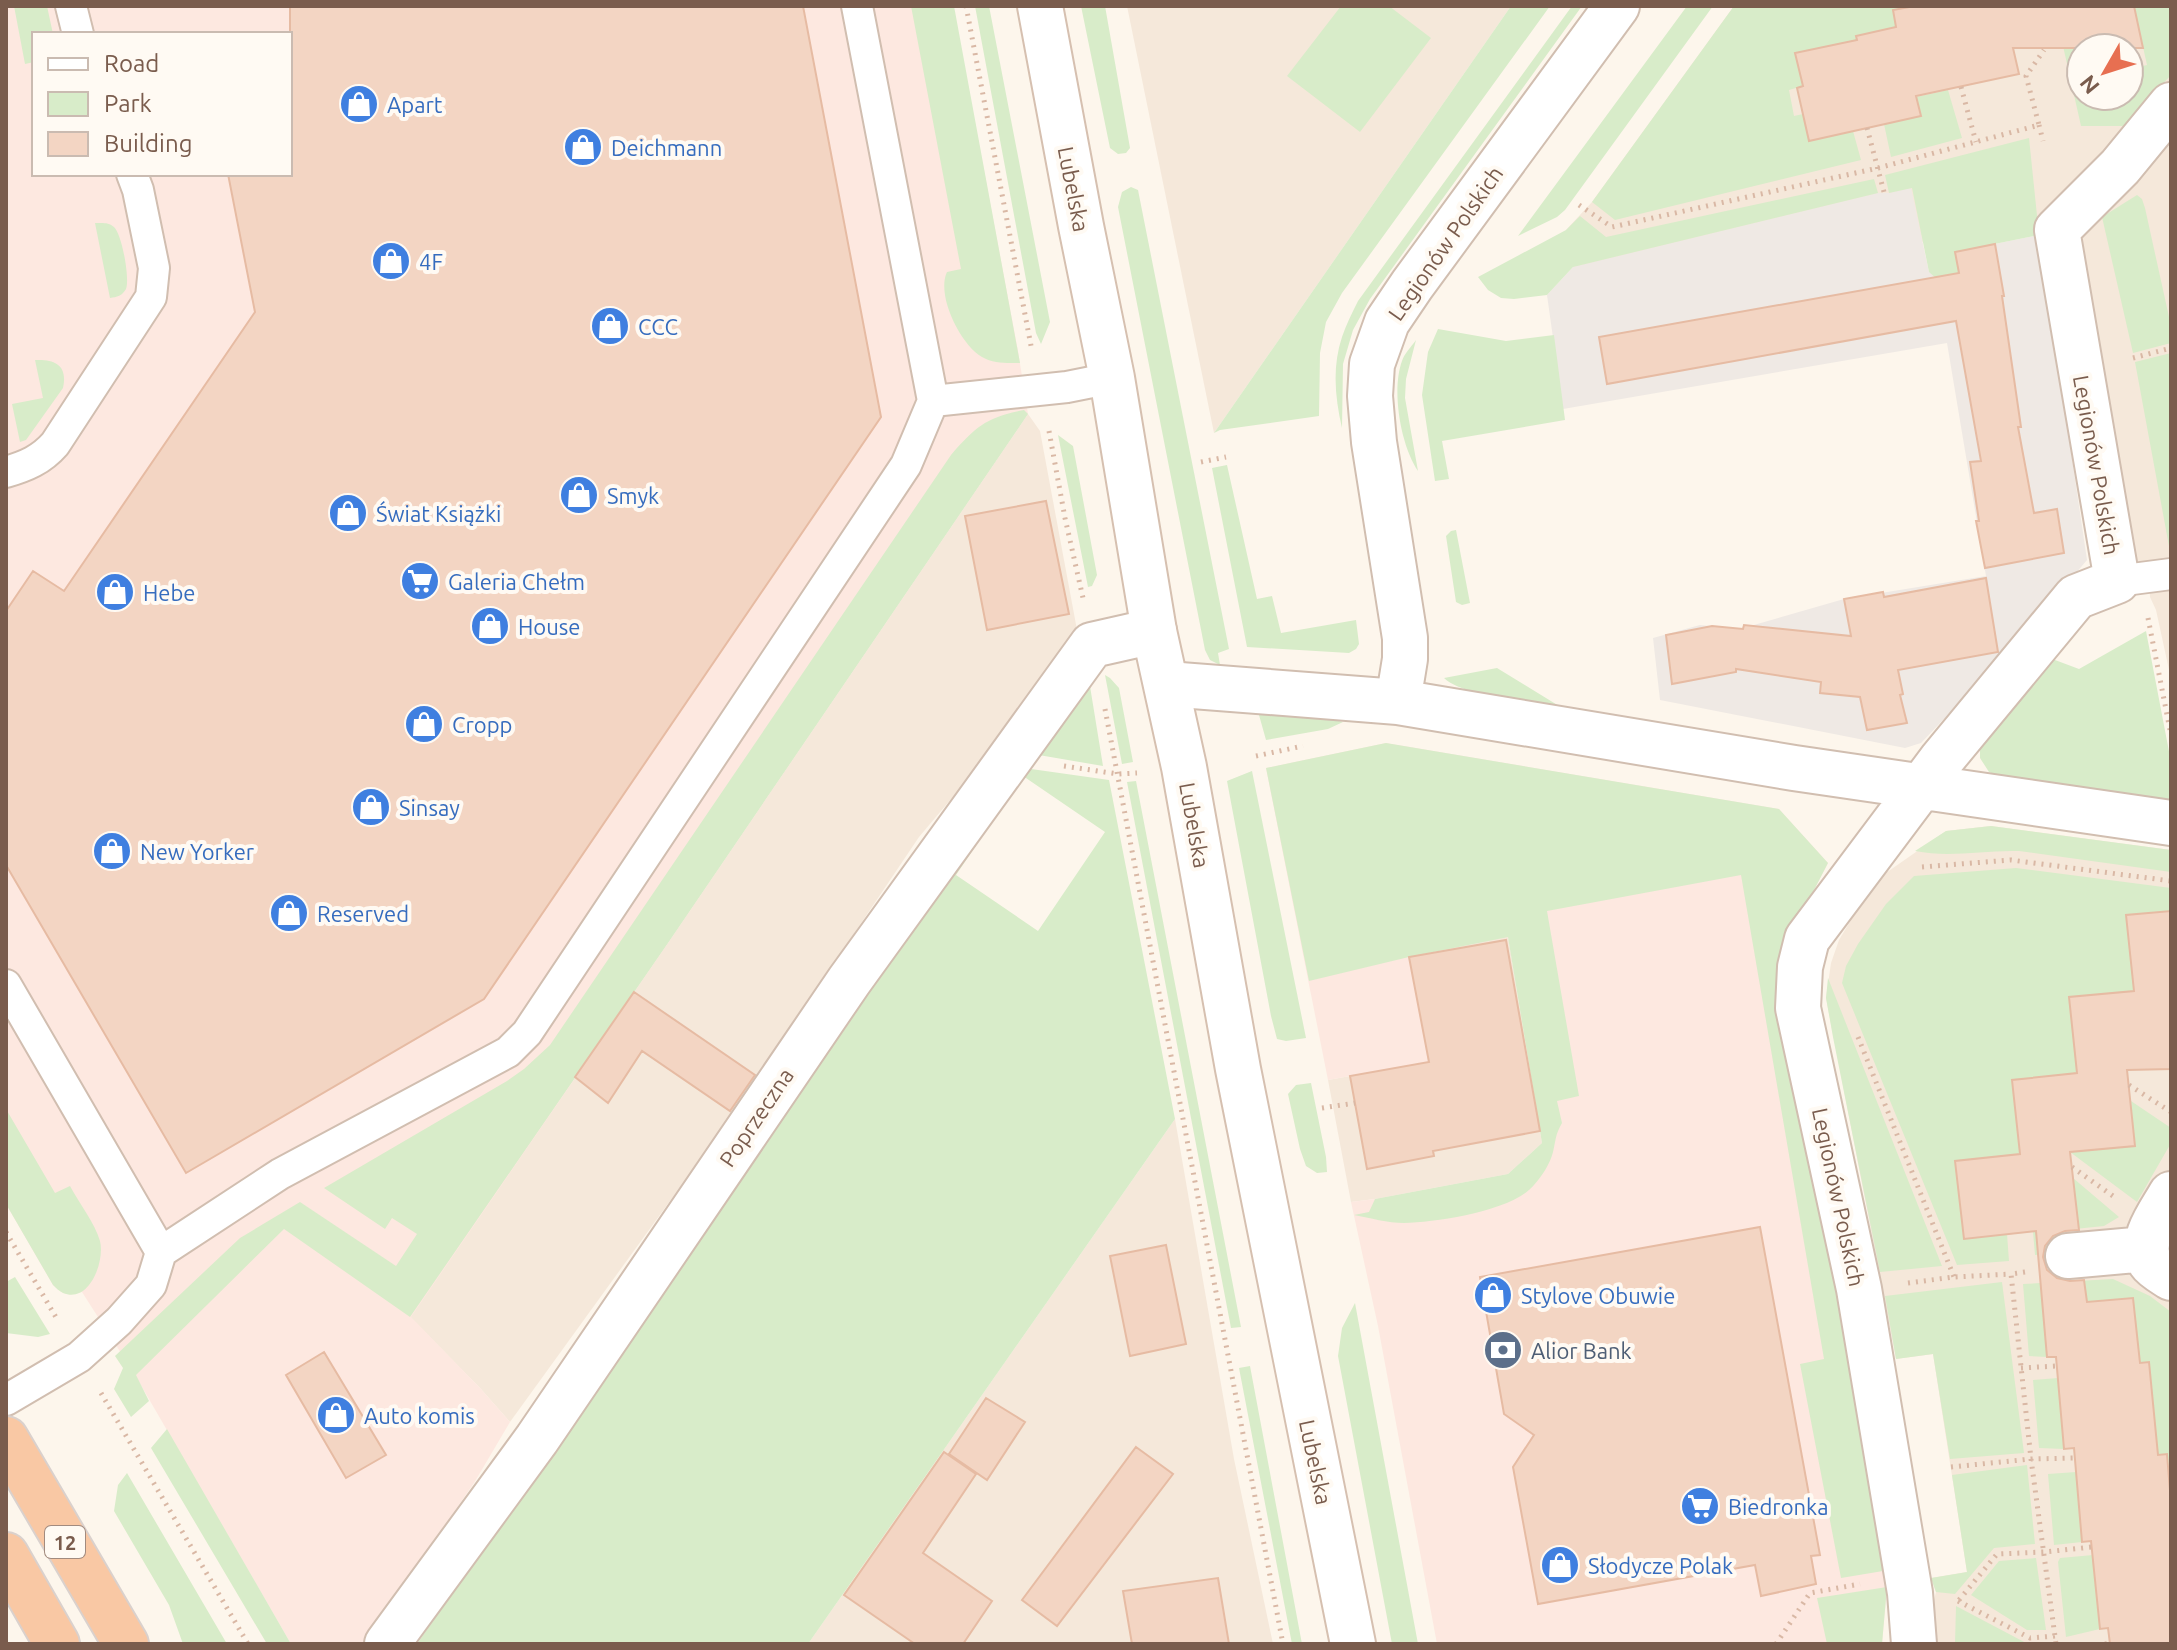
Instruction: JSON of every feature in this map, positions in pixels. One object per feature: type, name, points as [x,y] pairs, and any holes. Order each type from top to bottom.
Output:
[{"type":"highway","name":"12","points":[[6,1439],[126,1644]]},
{"type":"highway","name":"12","points":[[6,1555],[57,1644]]},
{"type":"street","name":"Lubelska","points":[[1040,6],[1112,378],[1154,631],[1184,767],[1235,1054],[1353,1644]]},
{"type":"street","name":"Legionów Polskich","points":[[1398,702],[1405,638],[1374,442],[1370,396],[1372,364],[1387,322],[1412,285],[1617,6]]},
{"type":"street","name":"Legionów Polskich","points":[[1914,1644],[1910,1593],[1859,1289],[1798,1008],[1800,967],[1807,939],[1922,787],[2076,597],[2129,580],[2057,230],[2120,167],[2171,105]]},
{"type":"street","name":"Poprzeczna","points":[[387,1644],[537,1439],[849,981],[1092,645],[1154,631]]},
{"type":"street","points":[[1167,684],[1398,702],[1922,787],[2171,823]]},
{"type":"street","points":[[2054,1263],[2159,1264],[2150,1231],[2171,1194]]},
{"type":"lane","points":[[71,6],[78,32]]},
{"type":"lane","points":[[6,1400],[79,1357],[119,1321],[151,1285],[161,1252],[280,1174],[508,1052],[527,1033],[906,465],[933,401],[857,6]]},
{"type":"lane","points":[[6,472],[33,464],[47,454],[151,297],[154,268],[133,176]]},
{"type":"lane","points":[[933,401],[1067,387],[1112,378]]},
{"type":"lane","points":[[2129,580],[2171,574]]},
{"type":"lane","points":[[6,985],[161,1252]]},
{"type":"path","points":[[966,6],[1033,359]]},
{"type":"path","points":[[2043,141],[2026,76],[2044,50]]},
{"type":"path","points":[[1961,87],[1976,142]]},
{"type":"path","points":[[1579,205],[1612,227],[1878,168],[2039,125]]},
{"type":"path","points":[[1867,128],[1884,192]]},
{"type":"path","points":[[2133,358],[2171,348]]},
{"type":"path","points":[[1049,431],[1085,609]]},
{"type":"path","points":[[1201,462],[1226,457]]},
{"type":"path","points":[[2129,580],[2171,735]]},
{"type":"path","points":[[1103,702],[1283,1644]]},
{"type":"path","points":[[1918,867],[2011,860],[2171,881]]},
{"type":"path","points":[[1853,1025],[1954,1277]]},
{"type":"path","points":[[2129,1085],[2171,1112]]},
{"type":"path","points":[[1322,1108],[1355,1103]]},
{"type":"path","points":[[2072,1167],[2115,1198]]},
{"type":"path","points":[[6,1232],[248,1644]]},
{"type":"path","points":[[1859,1289],[1954,1277],[2011,1274],[2054,1263]]},
{"type":"path","points":[[2011,1274],[2031,1459],[2056,1644]]},
{"type":"path","points":[[2021,1368],[2057,1366]]},
{"type":"path","points":[[1951,1467],[2074,1458]]},
{"type":"path","points":[[1958,1601],[1997,1554],[2092,1547]]},
{"type":"path","points":[[1776,1644],[1810,1593],[1869,1583]]},
{"type":"path","points":[[1986,1615],[2030,1638],[2055,1636]]},
{"type":"shaded area","points":[[6,6],[953,6],[1028,414],[411,1317],[510,1422],[474,1483],[363,1644],[291,1644],[135,1375],[82,1292],[63,1293],[53,1285],[6,1204]]},
{"type":"shaded area","points":[[1127,6],[1511,6],[1214,433]]},
{"type":"shaded area","points":[[1734,6],[2171,6],[2171,679],[2156,610],[2150,597],[2149,578],[2137,567],[2072,231],[1573,267],[1566,230],[1592,202]]},
{"type":"shaded area","points":[[1911,188],[1929,272],[1955,252],[2039,235],[2087,560],[2019,640],[1921,743],[1905,748],[1660,700],[1653,638],[1700,625],[1740,629],[1844,599],[1986,576],[1947,343],[1563,409],[1547,295],[1573,267],[1878,193]]},
{"type":"shaded area","points":[[1028,414],[1040,431],[1080,646],[919,837],[730,1118],[510,1422],[410,1317]]},
{"type":"shaded area","points":[[1386,743],[1779,809],[1828,863],[1798,921],[1778,990],[1861,1423],[1887,1587],[1882,1644],[1437,1644],[1378,1326],[1351,1202],[1508,1174],[1542,1143],[1511,931],[1409,956],[1431,1078],[1405,1066],[1328,1080],[1266,768]]},
{"type":"shaded area","points":[[1991,826],[2171,850],[2171,1174],[2135,1259],[2171,1288],[2171,1644],[1930,1644],[1936,1592],[1931,1578],[1967,1572],[1933,1354],[1896,1359],[1826,998],[1831,963],[1839,940],[1883,875],[1946,831]]},
{"type":"shaded area","points":[[1508,936],[1542,1143],[1508,1174],[1351,1202],[1328,1080],[1405,1066],[1409,957]]},
{"type":"shaded area","points":[[1175,1119],[1234,1459],[1273,1644],[808,1644]]},
{"type":"green space","points":[[14,6],[47,6],[53,32],[32,32],[32,62],[25,64]]},
{"type":"green space","points":[[911,6],[954,6],[1020,363],[991,361],[974,351],[958,330],[947,306],[944,282],[947,272],[961,269]]},
{"type":"green space","points":[[975,6],[989,6],[1050,322],[1041,344],[1036,333]]},
{"type":"green space","points":[[1081,6],[1105,6],[1130,148],[1126,153],[1118,154],[1110,148]]},
{"type":"green space","points":[[1341,6],[1389,6],[1431,38],[1360,132],[1287,76]]},
{"type":"green space","points":[[1511,6],[1550,6],[1342,293],[1326,322],[1320,353],[1319,416],[1214,433]]},
{"type":"green space","points":[[1572,6],[1582,6],[1370,299],[1353,330],[1343,364],[1342,428],[1336,394],[1337,360],[1344,332],[1358,301]]},
{"type":"green space","points":[[1687,6],[1713,6],[1565,210],[1518,236]]},
{"type":"green space","points":[[1734,6],[1907,7],[1893,10],[1897,31],[1887,29],[1856,36],[1857,40],[1795,53],[1803,86],[1789,90],[1794,116],[1803,114],[1809,141],[1853,131],[1861,160],[1615,220],[1592,202]]},
{"type":"green space","points":[[2134,6],[2171,6],[2171,75],[2145,103],[2145,32],[2140,32]]},
{"type":"green space","points":[[1948,90],[1962,138],[1891,157],[1884,124],[1920,116],[1916,97]]},
{"type":"green space","points":[[2078,112],[2136,112],[2123,126],[2081,126]]},
{"type":"green space","points":[[2029,138],[2039,235],[1955,252],[1960,277],[1949,290],[1929,272],[1912,188],[1889,193],[1885,175]]},
{"type":"green space","points":[[1874,179],[1878,193],[1573,267],[1547,295],[1501,298],[1488,290],[1478,277],[1566,230],[1580,216],[1606,237]]},
{"type":"green space","points":[[1131,187],[1138,190],[1229,649],[1218,653],[1220,665],[1210,660],[1205,650],[1118,207],[1122,192]]},
{"type":"green space","points":[[2137,195],[2145,208],[2171,326],[2171,343],[2133,353],[2102,217]]},
{"type":"green space","points":[[95,223],[112,225],[120,238],[127,284],[117,297],[110,298]]},
{"type":"green space","points":[[1438,329],[1506,341],[1554,335],[1565,420],[1442,441],[1449,479],[1435,481],[1422,395],[1428,352]]},
{"type":"green space","points":[[1416,340],[1406,379],[1405,398],[1418,471],[1403,433],[1397,387],[1403,358]]},
{"type":"green space","points":[[2171,353],[2171,557],[2135,362]]},
{"type":"green space","points":[[35,360],[54,362],[62,369],[63,388],[26,440],[20,442],[12,404],[43,398]]},
{"type":"green space","points":[[1024,410],[1028,414],[410,1317],[284,1229],[136,1375],[149,1401],[131,1417],[114,1389],[123,1368],[115,1356],[240,1238],[300,1202],[396,1266],[417,1234],[392,1218],[385,1229],[324,1188],[507,1081],[550,1045],[951,455],[983,424]]},
{"type":"green space","points":[[1058,435],[1073,446],[1097,575],[1092,586],[1088,587]]},
{"type":"green space","points":[[1227,465],[1257,599],[1272,596],[1281,633],[1356,620],[1359,644],[1356,649],[1349,653],[1247,647],[1212,468]]},
{"type":"green space","points":[[1456,530],[1470,603],[1462,605],[1456,602],[1446,536]]},
{"type":"green space","points":[[2146,631],[2171,762],[2171,805],[2007,780],[1989,772],[1980,758],[1980,741],[2042,659],[2055,660],[2079,669]]},
{"type":"green space","points":[[1497,668],[1559,706],[1481,694],[1444,678]]},
{"type":"green space","points":[[1088,674],[1103,766],[1027,753]]},
{"type":"green space","points":[[1105,675],[1119,688],[1133,762],[1122,764]]},
{"type":"green space","points":[[1294,710],[1343,722],[1328,729],[1266,740],[1259,715]]},
{"type":"green space","points":[[1386,743],[1779,809],[1828,863],[1798,921],[1778,990],[1861,1423],[1883,1571],[1841,1578],[1800,1364],[1824,1359],[1741,875],[1547,911],[1579,1096],[1557,1101],[1562,1123],[1545,1170],[1524,1194],[1474,1213],[1404,1223],[1354,1215],[1369,1212],[1375,1199],[1508,1174],[1542,1143],[1508,937],[1309,981],[1266,768]]},
{"type":"green space","points":[[1017,767],[1109,780],[1175,1119],[808,1644],[417,1644],[766,1134],[845,1029]],"holes":[[[1023,776],[1105,832],[1038,931],[956,875]]]},
{"type":"green space","points":[[1252,771],[1306,1038],[1277,1039],[1271,1016],[1227,781]]},
{"type":"green space","points":[[1136,781],[1241,1327],[1231,1328],[1127,782]]},
{"type":"green space","points":[[1991,826],[2171,850],[2171,872],[2019,851],[1941,854],[1915,851],[1946,831]]},
{"type":"green space","points":[[2016,868],[2171,888],[2171,911],[2126,916],[2134,991],[2070,997],[2077,1073],[2012,1080],[2020,1154],[1955,1161],[1964,1239],[2007,1234],[2009,1261],[1957,1265],[1842,983],[1846,966],[1858,944],[1886,904],[1914,876]]},
{"type":"green space","points":[[1828,978],[1942,1266],[1880,1272],[1826,998]]},
{"type":"green space","points":[[1311,1083],[1327,1172],[1317,1173],[1306,1166],[1288,1094],[1296,1085]]},
{"type":"green space","points":[[2131,1101],[2171,1128],[2171,1143],[2137,1202],[2070,1152],[2135,1146]]},
{"type":"green space","points":[[6,1109],[55,1193],[70,1186],[98,1234],[101,1249],[98,1269],[81,1292],[73,1295],[63,1293],[53,1285],[6,1204]]},
{"type":"green space","points":[[2073,1178],[2119,1217],[2104,1226],[2065,1230],[2062,1248],[2053,1254],[2035,1255],[2033,1232],[2078,1227]]},
{"type":"green space","points":[[15,1277],[50,1334],[38,1337],[6,1333],[6,1282]]},
{"type":"green space","points":[[2113,1279],[2150,1296],[2171,1312],[2171,1503],[2167,1454],[2158,1455],[2149,1363],[2140,1363],[2133,1298],[2043,1307],[2047,1357],[2029,1356],[2023,1284]]},
{"type":"green space","points":[[2002,1282],[2024,1453],[1950,1459],[1933,1354],[1896,1359],[1885,1296]]},
{"type":"green space","points":[[1355,1303],[1418,1644],[1392,1644],[1338,1356],[1342,1328]]},
{"type":"green space","points":[[1250,1366],[1302,1644],[1292,1644],[1239,1368]]},
{"type":"green space","points":[[2058,1378],[2064,1449],[2039,1448],[2033,1380]]},
{"type":"green space","points":[[167,1429],[291,1644],[267,1644],[151,1448]]},
{"type":"green space","points":[[2027,1465],[2035,1544],[1994,1548],[1955,1594],[1936,1592],[1931,1578],[1967,1572],[1952,1475]]},
{"type":"green space","points":[[2076,1472],[2082,1542],[2054,1545],[2048,1474]]},
{"type":"green space","points":[[127,1473],[227,1644],[183,1644],[169,1605],[114,1511],[118,1485]]},
{"type":"green space","points":[[2093,1555],[2100,1629],[2066,1637],[2058,1562],[2060,1558]]},
{"type":"green space","points":[[2036,1558],[2046,1630],[2027,1630],[1971,1595],[1999,1561]]},
{"type":"green space","points":[[1887,1587],[1882,1644],[1827,1644],[1817,1598]]},
{"type":"green space","points":[[1956,1606],[2028,1644],[1955,1644]]},
{"type":"building","name":"Galeria Chełm","points":[[290,6],[803,6],[881,417],[484,999],[186,1173],[6,865],[6,611],[33,571],[64,591],[255,312],[228,176],[292,176]]},
{"type":"building","points":[[1915,6],[2134,6],[2140,32],[2065,32],[2065,48],[2013,48],[2019,74],[1916,96],[1921,116],[1809,141],[1797,88],[1803,86],[1795,53],[1857,40],[1856,36],[1896,27],[1893,10]]},
{"type":"building","points":[[1995,244],[2021,427],[2018,427],[2034,513],[2057,509],[2064,553],[1985,568],[1970,462],[1981,461],[1956,321],[1607,384],[1599,337],[1959,273],[1955,252]]},
{"type":"building","points":[[1046,501],[1069,614],[987,630],[965,516]]},
{"type":"building","points":[[1986,578],[1998,652],[1898,670],[1907,723],[1867,730],[1860,697],[1820,693],[1821,682],[1736,669],[1736,672],[1672,684],[1666,635],[1712,626],[1743,629],[1744,625],[1851,636],[1844,599],[1883,592],[1884,597]]},
{"type":"building","points":[[2171,911],[2171,1069],[2127,1070],[2135,1146],[2070,1152],[2079,1230],[2053,1236],[2045,1246],[2043,1257],[2047,1270],[2057,1278],[2084,1280],[2087,1302],[2133,1298],[2140,1363],[2149,1362],[2158,1455],[2167,1454],[2171,1503],[2171,1644],[2110,1644],[2108,1628],[2100,1629],[2091,1541],[2082,1542],[2074,1448],[2064,1449],[2056,1357],[2047,1357],[2036,1231],[1964,1239],[1955,1161],[2020,1154],[2012,1080],[2077,1073],[2069,997],[2134,991],[2126,915]]},
{"type":"building","points":[[1506,940],[1540,1131],[1433,1151],[1434,1156],[1367,1169],[1350,1076],[1429,1062],[1409,957]]},
{"type":"building","points":[[634,992],[755,1075],[730,1111],[642,1051],[608,1103],[575,1077]]},
{"type":"building","points":[[1760,1227],[1820,1555],[1811,1556],[1816,1584],[1761,1596],[1755,1565],[1538,1604],[1513,1467],[1534,1435],[1504,1414],[1480,1277]]},
{"type":"building","points":[[1166,1245],[1186,1344],[1130,1356],[1110,1256]]},
{"type":"building","name":"Auto komis","points":[[324,1352],[386,1455],[346,1478],[286,1375]]},
{"type":"building","points":[[986,1398],[1025,1422],[987,1480],[949,1454]]},
{"type":"building","points":[[1136,1447],[1173,1474],[1057,1626],[1022,1600]]},
{"type":"building","points":[[944,1452],[976,1474],[923,1553],[992,1601],[963,1644],[915,1644],[844,1595]]},
{"type":"building","points":[[1218,1578],[1229,1644],[1132,1644],[1123,1591]]},
{"type":"place","name":"Apart","points":[[359,104]]},
{"type":"place","name":"Deichmann","points":[[583,147]]},
{"type":"place","name":"4F","points":[[391,261]]},
{"type":"place","name":"CCC","points":[[610,326]]},
{"type":"place","name":"Smyk","points":[[579,495]]},
{"type":"place","name":"Świat Książki","points":[[348,513]]},
{"type":"place","name":"Galeria Chełm","points":[[420,581]]},
{"type":"place","name":"Hebe","points":[[115,592]]},
{"type":"place","name":"House","points":[[490,626]]},
{"type":"place","name":"Cropp","points":[[424,724]]},
{"type":"place","name":"Sinsay","points":[[371,807]]},
{"type":"place","name":"New Yorker","points":[[112,851]]},
{"type":"place","name":"Reserved","points":[[289,913]]},
{"type":"place","name":"Stylove Obuwie","points":[[1493,1295]]},
{"type":"place","name":"Alior Bank","points":[[1503,1350]]},
{"type":"place","name":"Auto komis","points":[[336,1415]]},
{"type":"place","name":"Biedronka","points":[[1700,1506]]},
{"type":"place","name":"Słodycze Polak","points":[[1560,1565]]}]
